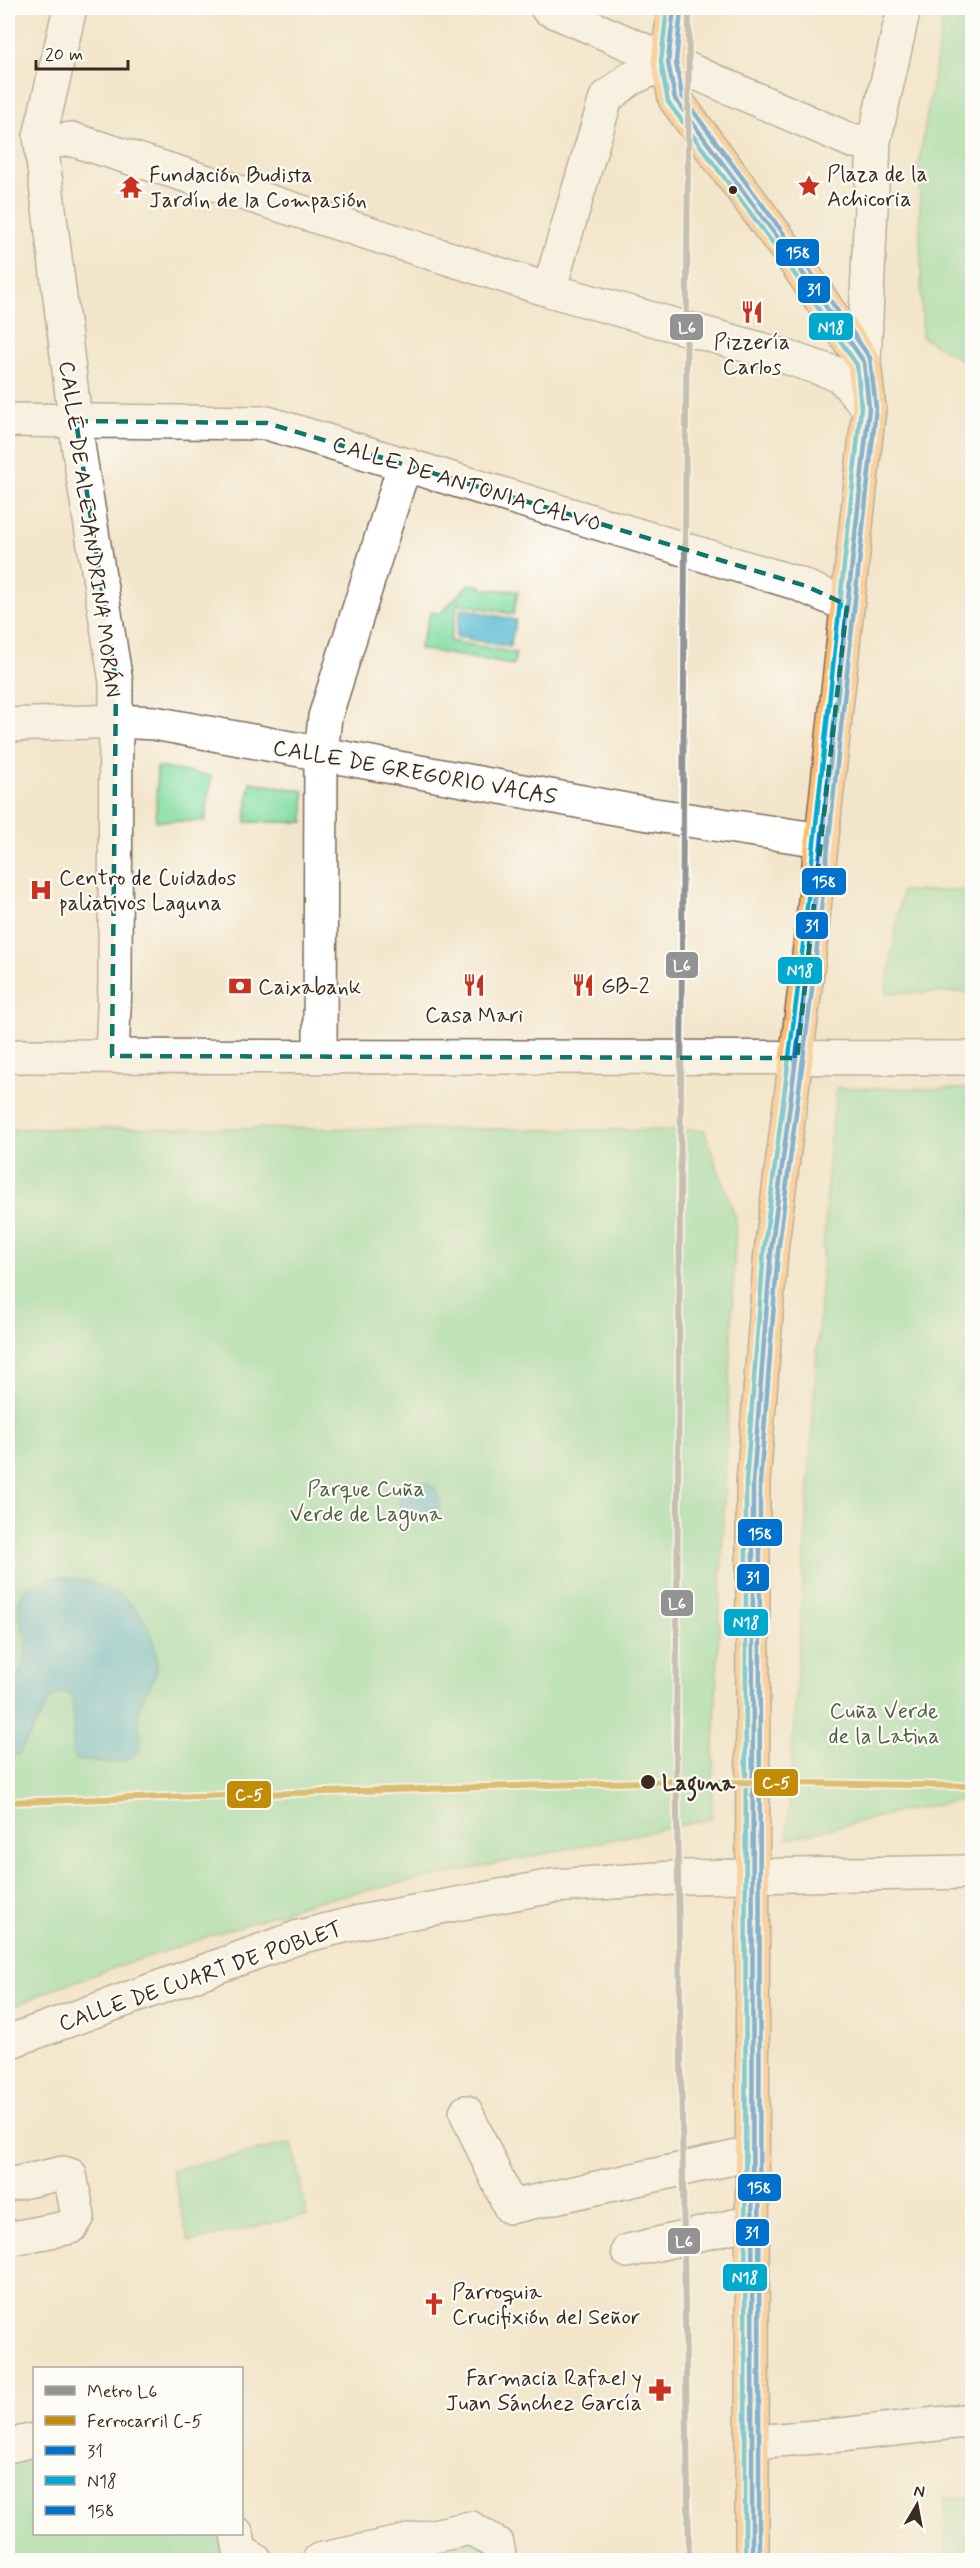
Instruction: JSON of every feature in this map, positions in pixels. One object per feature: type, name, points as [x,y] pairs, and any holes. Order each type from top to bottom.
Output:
[{"type":"main road","points":[[674,8],[668,62],[675,99],[789,253],[864,362],[869,408],[797,1058],[771,1251],[753,1483],[752,2560]]},
{"type":"street","name":"CALLE DE ALEJANDRINA MORÁN","points":[[70,8],[40,135],[76,421],[116,682],[112,1056]]},
{"type":"street","points":[[547,8],[604,30],[668,62],[852,141],[874,141]]},
{"type":"street","points":[[864,362],[874,141],[904,8]]},
{"type":"street","points":[[549,290],[606,98],[630,79],[668,62]]},
{"type":"street","points":[[40,135],[58,141],[71,139],[549,290],[774,352],[840,375],[869,408]]},
{"type":"street","name":"CALLE DE ANTONIA CALVO","points":[[8,420],[267,423],[796,583],[846,605]]},
{"type":"street","points":[[321,1057],[321,753],[325,717],[399,482],[408,465]]},
{"type":"street","name":"CALLE DE GREGORIO VACAS","points":[[8,725],[117,721],[154,723],[642,813],[821,840]]},
{"type":"street","points":[[8,1056],[972,1058]]},
{"type":"street","name":"CALLE DE CUART DE POBLET","points":[[8,2042],[298,1937],[360,1922],[553,1886],[688,1877],[972,1872]]},
{"type":"street","points":[[466,2112],[510,2207],[751,2154]]},
{"type":"street","points":[[8,2186],[63,2173],[70,2175],[78,2216],[71,2227],[8,2239]]},
{"type":"street","points":[[628,2251],[751,2222]]},
{"type":"street","points":[[752,2442],[841,2435],[972,2420]]},
{"type":"street","points":[[8,2446],[33,2440]]},
{"type":"street","points":[[319,2560],[471,2528],[497,2544],[500,2560]]},
{"type":"street","points":[[237,2535],[240,2551],[255,2560]]},
{"type":"highlighted area","points":[[76,421],[267,423],[806,586],[847,605],[797,1058],[112,1056],[116,682]]},
{"type":"green space","points":[[945,8],[972,8],[972,366],[922,337],[919,162]]},
{"type":"green space","points":[[469,584],[482,586],[482,589],[518,591],[513,614],[458,603],[450,641],[516,653],[513,665],[419,649],[431,612],[440,614]]},
{"type":"green space","points":[[157,767],[211,776],[205,821],[156,821]]},
{"type":"green space","points":[[250,782],[304,791],[304,822],[246,822]]},
{"type":"green space","points":[[902,891],[972,891],[972,992],[886,993]]},
{"type":"green space","name":"Cuña Verde de la Latina","points":[[837,1088],[972,1089],[972,1798],[903,1811],[787,1839],[830,1141]]},
{"type":"green space","name":"Parque Cuña Verde de Laguna","points":[[8,1129],[704,1130],[736,1219],[711,1819],[312,1902],[55,1988],[8,2009]]},
{"type":"green space","points":[[292,2143],[307,2215],[189,2242],[172,2170]]},
{"type":"green space","points":[[33,2440],[33,2535],[238,2535],[255,2560],[8,2560],[8,2446]]},
{"type":"green space","points":[[946,2497],[972,2498],[972,2560],[946,2560]]},
{"type":"green space","points":[[471,2528],[500,2560],[319,2560]]},
{"type":"water","points":[[461,608],[516,620],[510,647],[456,637]]},
{"type":"water","points":[[419,1482],[433,1488],[439,1502],[433,1516],[419,1522],[405,1516],[399,1502],[405,1488]]},
{"type":"water","points":[[57,1577],[99,1585],[124,1598],[134,1607],[150,1632],[157,1664],[152,1682],[139,1710],[140,1745],[135,1755],[129,1759],[115,1762],[77,1760],[73,1753],[73,1702],[68,1693],[60,1692],[51,1698],[18,1755],[8,1756],[8,1690],[22,1669],[26,1656],[19,1603],[21,1596],[34,1584]]},
{"type":"metro line","name":"L6","points":[[689,8],[676,1752],[689,2560]]},
{"type":"rail line","name":"C-5","points":[[8,1802],[674,1781],[972,1786]]},
{"type":"transit line","name":"N18","points":[[667,8],[661,62],[668,102],[783,257],[857,365],[861,408],[800,972],[764,1250],[746,1482],[745,2560]]},
{"type":"transit line","name":"31","points":[[674,8],[668,62],[675,99],[789,253],[864,362],[869,408],[807,973],[771,1251],[753,1483],[752,2560]]},
{"type":"transit line","name":"158","points":[[681,9],[676,62],[682,96],[795,249],[870,358],[876,408],[814,974],[778,1252],[760,1483],[759,2560]]},
{"type":"place","name":"Plaza de la Achicoria","points":[[809,186]]},
{"type":"place","name":"Fundación Budista Jardín de la Compasión","points":[[131,187]]},
{"type":"place","name":"Pizzería Carlos","points":[[752,312]]},
{"type":"place","name":"Centro de Cuidados paliativos Laguna","points":[[41,890]]},
{"type":"place","name":"Casa Mari","points":[[474,985]]},
{"type":"place","name":"GB-2","points":[[583,985]]},
{"type":"place","name":"Caixabank","points":[[240,986]]},
{"type":"place","name":"Laguna","points":[[648,1782]]},
{"type":"place","name":"Parroquia Crucifixión del Señor","points":[[434,2304]]},
{"type":"place","name":"Farmacia Rafael y Juan Sánchez García","points":[[660,2390]]}]
